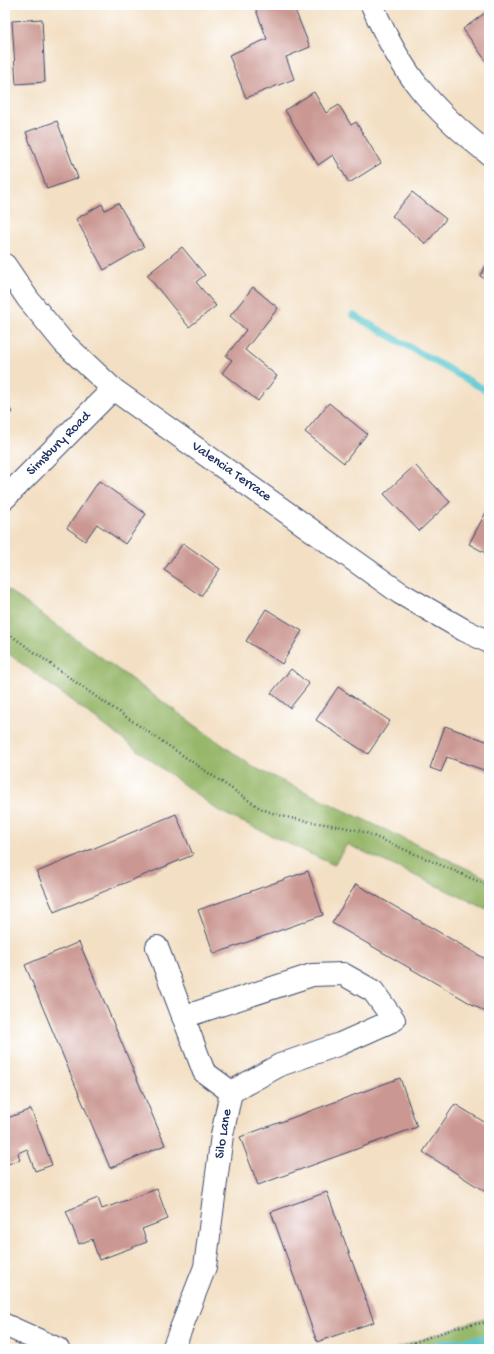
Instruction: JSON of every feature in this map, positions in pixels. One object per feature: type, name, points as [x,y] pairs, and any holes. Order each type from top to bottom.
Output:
[{"type":"street","points":[[372,5],[389,41],[412,80],[440,113],[459,131],[489,154]]},
{"type":"street","name":"Valencia Terrace","points":[[5,265],[28,299],[64,343],[113,389],[400,593],[464,630],[489,642]]},
{"type":"street","name":"Simsbury Road","points":[[5,498],[113,389]]},
{"type":"street","points":[[157,947],[204,1072],[231,1092]]},
{"type":"street","name":"Silo Lane","points":[[173,1349],[205,1267],[222,1135],[231,1092],[280,1065],[340,1044],[394,1020],[373,991],[343,974],[312,975],[183,1017]]},
{"type":"street","points":[[5,1325],[58,1349]]},
{"type":"path","points":[[5,631],[88,691],[260,808],[288,818],[345,827],[364,832],[489,886]]},
{"type":"path","points":[[395,1349],[458,1327],[489,1322]]},
{"type":"green space","points":[[5,588],[253,767],[489,879],[489,910],[347,844],[334,865],[219,811],[5,651]]},
{"type":"green space","points":[[489,1316],[489,1349],[395,1349]]},
{"type":"building","points":[[254,5],[293,5],[310,47],[286,57],[294,79],[246,98],[229,55],[267,39]]},
{"type":"building","points":[[489,10],[489,65],[463,29]]},
{"type":"building","points":[[42,19],[45,82],[16,84],[12,21]]},
{"type":"building","points":[[314,92],[326,113],[339,105],[351,125],[356,122],[381,163],[349,183],[333,155],[318,165],[285,110]]},
{"type":"building","points":[[57,121],[78,178],[47,189],[26,132]]},
{"type":"building","points":[[412,192],[446,219],[426,244],[392,216]]},
{"type":"building","points":[[118,203],[144,247],[104,270],[76,219],[102,204],[105,210]]},
{"type":"building","points":[[182,247],[205,275],[196,282],[216,306],[189,327],[147,275]]},
{"type":"building","points":[[489,260],[489,281],[480,276]]},
{"type":"building","points":[[253,287],[278,308],[245,350],[277,376],[258,401],[222,373],[232,360],[226,356],[246,330],[230,316]]},
{"type":"building","points":[[5,402],[12,412],[5,417]]},
{"type":"building","points":[[329,403],[367,434],[344,463],[305,432]]},
{"type":"building","points":[[415,465],[450,502],[419,531],[384,494]]},
{"type":"building","points":[[99,481],[146,514],[125,544],[97,524],[85,541],[67,528]]},
{"type":"building","points":[[487,510],[489,511],[489,555],[469,544]]},
{"type":"building","points":[[183,543],[220,569],[201,596],[164,570]]},
{"type":"building","points":[[266,609],[302,631],[282,664],[246,641]]},
{"type":"building","points":[[291,669],[309,684],[290,708],[271,693]]},
{"type":"building","points":[[338,687],[390,721],[368,754],[316,720]]},
{"type":"building","points":[[445,726],[489,742],[489,772],[447,757],[441,772],[430,768]]},
{"type":"building","points":[[176,814],[193,855],[54,912],[37,872]]},
{"type":"building","points":[[308,871],[323,915],[214,954],[198,910]]},
{"type":"building","points":[[356,884],[489,961],[489,1014],[332,923]]},
{"type":"building","points":[[79,942],[165,1145],[110,1168],[25,965]]},
{"type":"building","points":[[400,1078],[417,1127],[258,1185],[240,1137]]},
{"type":"building","points":[[455,1104],[489,1125],[489,1194],[423,1152]]},
{"type":"building","points":[[31,1109],[52,1165],[35,1171],[27,1149],[18,1153],[20,1160],[5,1165],[5,1119]]},
{"type":"building","points":[[157,1189],[168,1219],[142,1229],[147,1242],[99,1260],[92,1239],[79,1244],[66,1211],[98,1198],[102,1209]]},
{"type":"building","points":[[327,1192],[374,1322],[317,1342],[271,1212]]},
{"type":"waterway","points":[[353,315],[489,392]]},
{"type":"waterway","points":[[429,1349],[439,1344],[489,1338]]}]
